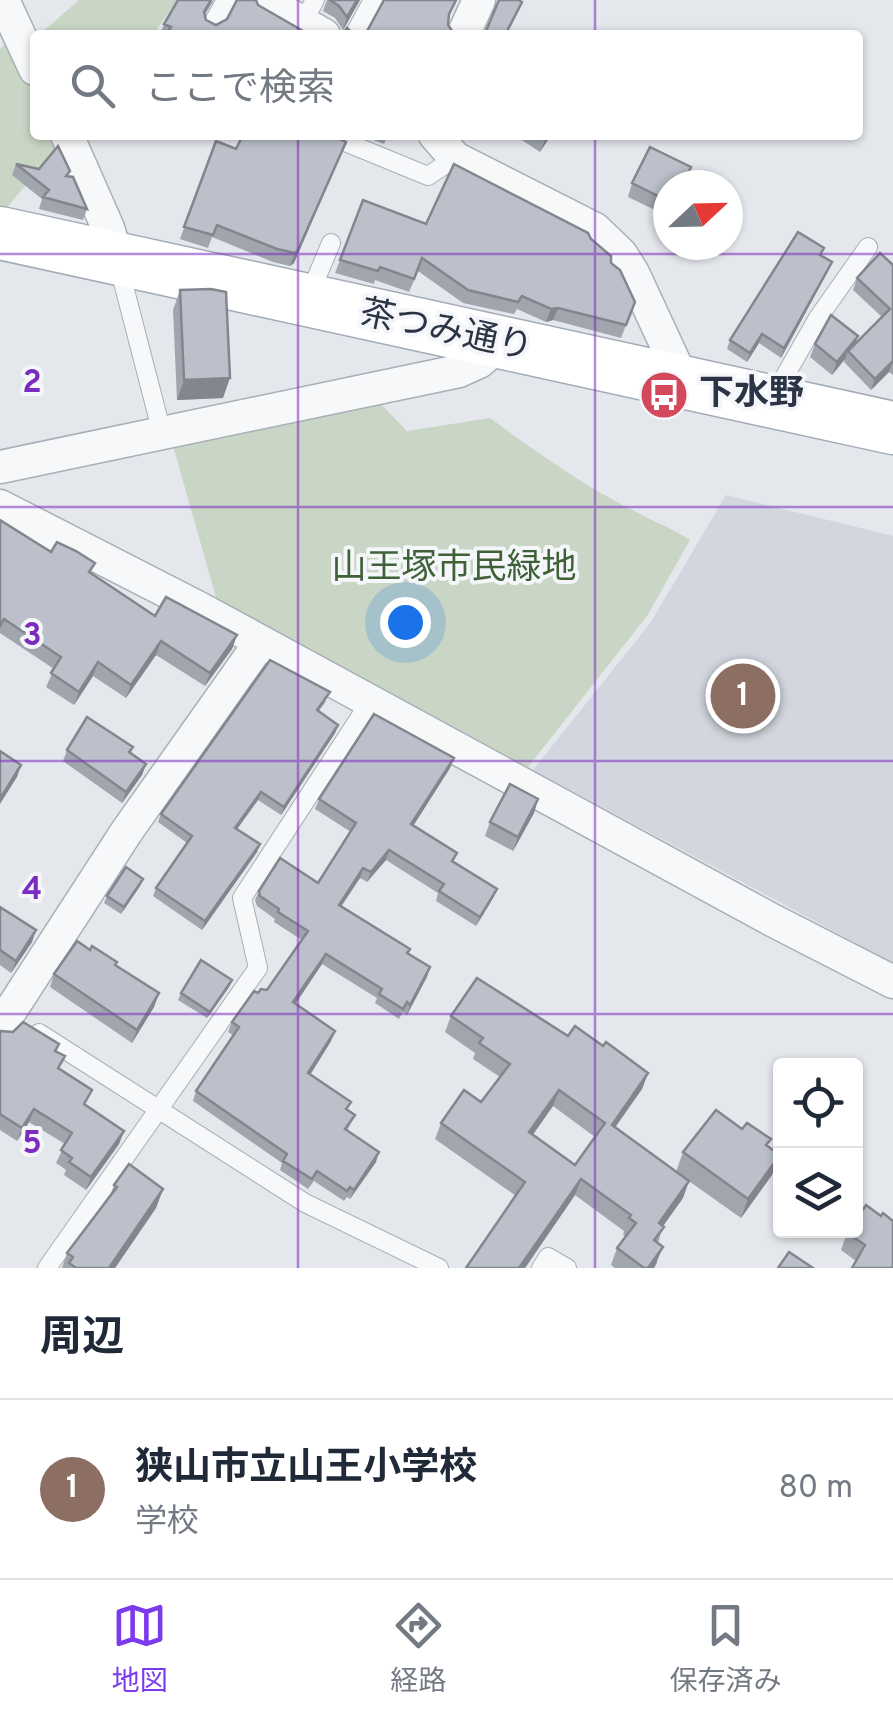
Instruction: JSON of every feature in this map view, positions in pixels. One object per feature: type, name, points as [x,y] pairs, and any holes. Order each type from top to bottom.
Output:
[{"type":"main road","name":"茶つみ通り","points":[[0,233],[893,428]]},
{"type":"street","points":[[264,0],[312,24]]},
{"type":"street","points":[[464,30],[479,0]]},
{"type":"street","points":[[5,19],[30,61]]},
{"type":"street","points":[[69,140],[108,228],[118,261]]},
{"type":"street","points":[[445,147],[595,228],[633,272],[684,384]]},
{"type":"street","points":[[0,467],[459,371],[479,362],[500,344]]},
{"type":"street","points":[[0,506],[200,608],[893,982]]},
{"type":"street","points":[[3,1017],[260,643]]},
{"type":"lane","points":[[212,25],[226,0]]},
{"type":"lane","points":[[357,30],[373,0]]},
{"type":"lane","points":[[340,140],[428,176],[445,147]]},
{"type":"lane","points":[[306,302],[331,243]]},
{"type":"lane","points":[[771,402],[818,318],[868,247]]},
{"type":"lane","points":[[118,261],[162,433]]},
{"type":"lane","points":[[47,1268],[258,968],[242,898],[370,702]]},
{"type":"lane","points":[[3,1017],[161,1108],[305,1203],[439,1268]]},
{"type":"lane","points":[[541,1268],[548,1258],[566,1268]]},
{"type":"shaded area","points":[[726,495],[893,536],[893,963],[533,770],[651,622]]},
{"type":"green space","points":[[79,0],[177,0],[156,30],[45,30]]},
{"type":"green space","points":[[7,42],[15,44],[30,76],[30,140],[62,142],[5,210],[0,209],[0,49]]},
{"type":"green space","name":"山王塚市民緑地","points":[[375,398],[407,431],[490,418],[583,482],[690,540],[647,616],[528,767],[374,689],[217,601],[174,449],[181,438]]},
{"type":"building","points":[[178,0],[211,0],[204,12],[206,20],[216,25],[227,19],[237,0],[256,0],[258,5],[301,30],[169,30],[171,27],[164,24]]},
{"type":"building","points":[[330,0],[357,0],[347,17]]},
{"type":"building","points":[[384,0],[456,0],[449,14],[452,30],[368,30]]},
{"type":"building","points":[[499,0],[522,2],[508,30],[486,30]]},
{"type":"building","points":[[240,140],[346,142],[295,253],[217,225],[213,235],[184,227],[216,141],[236,149]]},
{"type":"building","points":[[58,146],[70,171],[66,176],[73,177],[87,209],[43,197],[49,190],[16,164],[39,169]]},
{"type":"building","points":[[650,147],[691,167],[653,170],[653,194],[632,183]]},
{"type":"building","points":[[454,164],[588,233],[611,256],[611,263],[620,270],[635,302],[626,325],[551,309],[522,296],[518,302],[468,290],[422,258],[414,279],[380,267],[378,271],[340,260],[363,200],[426,224]]},
{"type":"building","points":[[798,232],[824,248],[820,255],[832,262],[784,348],[762,334],[750,353],[730,340]]},
{"type":"building","points":[[880,253],[893,265],[893,361],[875,379],[848,351],[890,309],[857,278]]},
{"type":"building","points":[[180,290],[226,292],[230,378],[184,380]]},
{"type":"building","points":[[831,315],[858,336],[837,362],[815,344]]},
{"type":"building","points":[[0,520],[51,552],[57,542],[76,551],[95,563],[89,572],[155,616],[166,597],[237,635],[210,673],[161,641],[131,685],[98,662],[79,692],[51,673],[61,657],[4,619],[0,626]]},
{"type":"building","points":[[270,660],[330,692],[317,710],[338,725],[284,807],[261,792],[235,828],[260,844],[205,921],[156,888],[192,836],[161,814]]},
{"type":"building","points":[[374,714],[454,758],[411,824],[457,853],[452,861],[497,889],[480,917],[439,891],[444,884],[389,850],[371,872],[363,868],[339,905],[410,949],[407,953],[430,967],[410,1005],[407,1002],[403,1009],[379,994],[382,989],[326,954],[293,1002],[335,1031],[308,1073],[351,1102],[346,1109],[355,1115],[345,1129],[379,1152],[354,1190],[350,1187],[347,1191],[317,1171],[312,1179],[283,1161],[287,1154],[196,1091],[239,1027],[232,1022],[254,991],[267,990],[308,931],[278,912],[259,891],[280,858],[318,883],[356,823],[319,799]]},
{"type":"building","points":[[87,717],[133,747],[129,752],[146,764],[126,792],[67,750]]},
{"type":"building","points":[[0,751],[21,765],[0,799]]},
{"type":"building","points":[[510,784],[538,799],[518,837],[490,822]]},
{"type":"building","points":[[126,867],[143,879],[124,907],[107,896]]},
{"type":"building","points":[[0,907],[36,930],[16,961],[0,950]]},
{"type":"building","points":[[77,941],[90,950],[92,946],[159,993],[137,1030],[54,974]]},
{"type":"building","points":[[201,960],[232,980],[210,1012],[181,993]]},
{"type":"building","points":[[477,978],[568,1036],[575,1026],[603,1046],[606,1042],[648,1073],[612,1125],[689,1181],[659,1223],[664,1227],[654,1240],[663,1247],[648,1268],[617,1248],[636,1223],[629,1218],[631,1215],[581,1179],[519,1268],[466,1268],[525,1182],[441,1123],[464,1090],[481,1102],[510,1064],[479,1043],[483,1038],[451,1016]],"holes":[[[559,1090],[605,1123],[575,1165],[529,1132]]]},
{"type":"building","points":[[23,1022],[59,1044],[55,1051],[65,1056],[58,1068],[92,1090],[84,1104],[124,1131],[91,1177],[69,1162],[72,1158],[61,1150],[72,1133],[34,1109],[22,1128],[0,1114],[0,1031],[13,1032]]},
{"type":"building","points":[[716,1110],[742,1129],[747,1123],[771,1139],[766,1145],[773,1150],[773,1165],[748,1199],[683,1152]]},
{"type":"building","points":[[129,1164],[163,1189],[109,1268],[76,1268],[69,1263],[73,1257],[67,1253],[117,1187],[114,1185]]},
{"type":"building","points":[[866,1205],[893,1221],[893,1268],[852,1268],[865,1245],[854,1238],[863,1238]]},
{"type":"building","points":[[789,1252],[813,1268],[778,1268]]},
{"type":"place","name":"下水野","points":[[664,395]]},
{"type":"place","name":"狭山市立山王小学校","points":[[743,696]]}]
